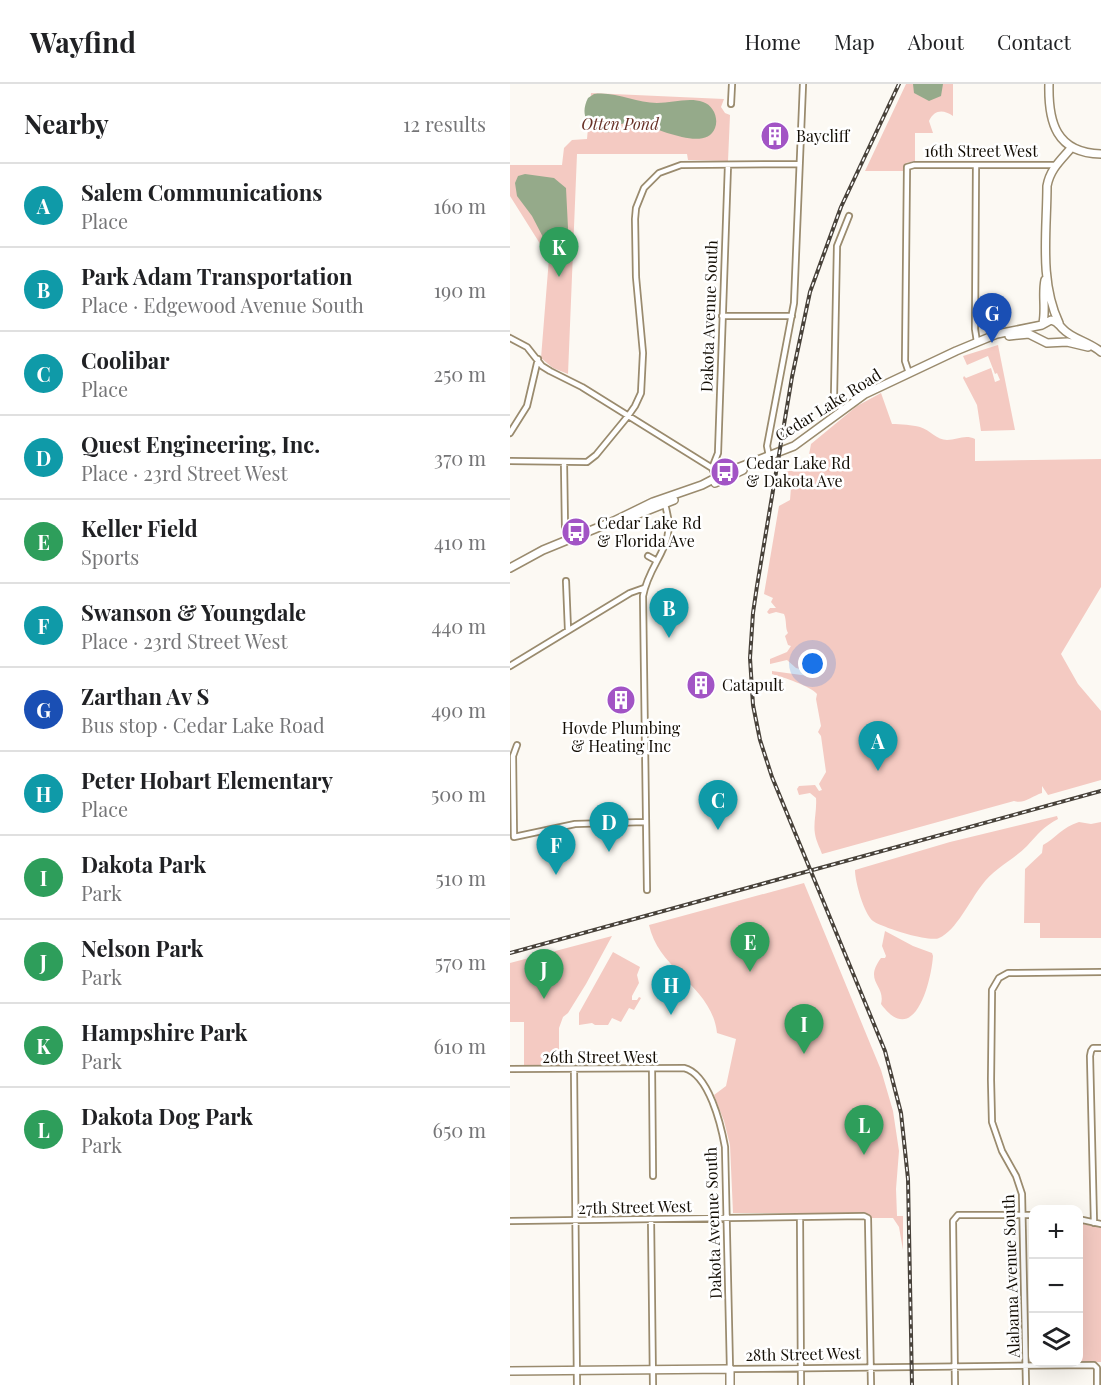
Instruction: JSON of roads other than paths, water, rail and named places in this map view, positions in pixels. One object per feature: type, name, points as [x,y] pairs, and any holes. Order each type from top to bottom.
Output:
[{"type":"street","points":[[731,104],[732,84]]},
{"type":"street","points":[[769,456],[767,446],[792,316],[795,286],[803,84]]},
{"type":"street","points":[[1049,84],[1050,115],[1053,128],[1072,147],[1101,154]]},
{"type":"street","points":[[1042,339],[1040,333],[1045,314],[1047,186],[1050,173],[1055,165],[1072,147]]},
{"type":"street","points":[[510,461],[581,463],[592,459],[628,416],[639,399],[643,367],[635,219],[639,198],[651,180],[669,168],[690,164],[799,164]]},
{"type":"street","name":"Dakota Avenue South","points":[[712,468],[717,453],[728,165]]},
{"type":"street","name":"16th Street West","points":[[909,373],[904,361],[908,167],[914,165],[1055,165]]},
{"type":"street","points":[[976,165],[975,329],[977,343]]},
{"type":"street","points":[[842,410],[834,396],[837,246],[849,216]]},
{"type":"street","points":[[1046,274],[1052,308],[1061,326],[1061,337],[1053,343]]},
{"type":"street","points":[[722,315],[792,316]]},
{"type":"street","name":"Cedar Lake Road","points":[[510,567],[537,552],[664,502],[804,440],[842,410],[875,389],[1004,332],[1052,320],[1092,344],[1101,353]]},
{"type":"street","name":"Cedar Lake Road","points":[[977,343],[1017,334],[1032,335],[1047,343],[1073,342],[1101,353]]},
{"type":"street","points":[[510,338],[527,347],[542,366],[577,383],[712,468],[717,479]]},
{"type":"street","points":[[510,433],[527,406],[538,359]]},
{"type":"street","points":[[564,462],[565,527],[569,539]]},
{"type":"street","points":[[647,890],[643,596],[644,588],[663,553],[669,534],[664,502]]},
{"type":"street","points":[[648,556],[657,561]]},
{"type":"street","points":[[566,581],[568,630]]},
{"type":"street","points":[[510,666],[630,593],[644,588]]},
{"type":"street","points":[[517,746],[513,756],[514,837],[575,824],[645,822]]},
{"type":"street","name":"Alabama Avenue South","points":[[1026,1385],[1024,1215],[1019,1184],[995,1135],[991,1112],[992,990],[999,978],[1018,971],[1101,972]]},
{"type":"street","points":[[1094,1223],[1090,1056],[1094,1048],[1101,1048]]},
{"type":"street","points":[[652,1068],[653,1176]]},
{"type":"street","name":"26th Street West","points":[[510,1069],[689,1069]]},
{"type":"street","points":[[574,1069],[577,1385]]},
{"type":"street","name":"Dakota Avenue South","points":[[689,1069],[695,1073],[708,1094],[720,1124],[727,1161],[730,1385]]},
{"type":"street","points":[[956,1385],[953,1221],[958,1215],[1029,1215]]},
{"type":"street","name":"27th Street West","points":[[510,1221],[864,1216],[868,1218],[871,1367]]},
{"type":"street","points":[[800,1217],[801,1385]]},
{"type":"street","points":[[651,1219],[653,1385]]},
{"type":"street","points":[[1083,1220],[1101,1224]]},
{"type":"street","name":"28th Street West","points":[[510,1371],[1096,1366],[1097,1385]]},
{"type":"street","points":[[871,1367],[872,1385]]},
{"type":"railway","points":[[899,84],[841,207],[810,292],[792,377],[757,586],[750,658],[753,705],[760,740],[772,777],[885,1051],[901,1113],[908,1179],[912,1385]]},
{"type":"railway","points":[[510,953],[1101,791]]},
{"type":"place","name":"Baycliff","points":[[775,136]]},
{"type":"place","name":"Hampshire Park","points":[[559,277]]},
{"type":"place","name":"Zarthan Av S","points":[[992,343]]},
{"type":"place","name":"Cedar Lake Rd & Dakota Ave","points":[[725,472]]},
{"type":"place","name":"Cedar Lake Rd & Florida Ave","points":[[576,532]]},
{"type":"place","name":"Park Adam Transportation","points":[[669,638]]},
{"type":"place","name":"Catapult","points":[[701,685]]},
{"type":"place","name":"Hovde Plumbing & Heating Inc","points":[[621,700]]},
{"type":"place","name":"Salem Communications","points":[[878,771]]},
{"type":"place","name":"Coolibar","points":[[718,830]]},
{"type":"place","name":"Quest Engineering, Inc.","points":[[609,852]]},
{"type":"place","name":"Swanson & Youngdale","points":[[556,875]]},
{"type":"place","name":"Keller Field","points":[[750,972]]},
{"type":"place","name":"Nelson Park","points":[[544,999]]},
{"type":"place","name":"Peter Hobart Elementary","points":[[671,1015]]},
{"type":"place","name":"Dakota Park","points":[[804,1054]]},
{"type":"place","name":"Dakota Dog Park","points":[[864,1155]]},
{"type":"park label","name":"Otten Pond","points":[[620,124]]}]
